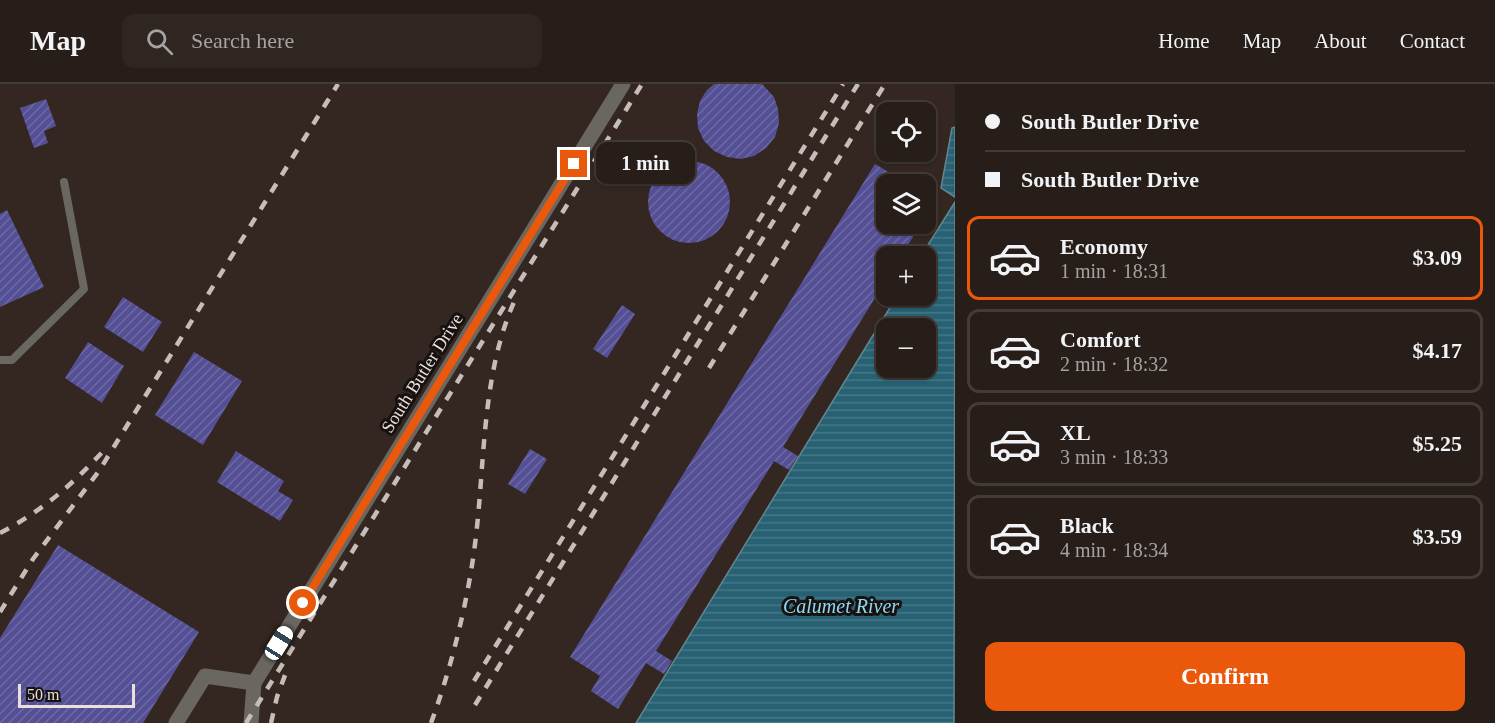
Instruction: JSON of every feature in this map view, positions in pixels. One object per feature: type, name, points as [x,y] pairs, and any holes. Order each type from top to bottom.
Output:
[{"type":"street","name":"South Butler Drive","points":[[250,723],[254,683],[623,84]]},
{"type":"street","points":[[176,723],[205,676],[254,683]]},
{"type":"lane","points":[[0,360],[12,360],[84,289],[64,182]]},
{"type":"water","points":[[955,127],[955,197],[941,188],[952,128]]},
{"type":"water","name":"Calumet River","points":[[955,202],[954,723],[636,723],[876,330],[876,378],[936,378],[936,318],[884,318],[891,306],[936,306],[936,246],[927,246]]},
{"type":"building","points":[[714,84],[762,84],[774,97],[779,123],[775,137],[766,148],[754,156],[741,159],[727,157],[714,151],[704,141],[698,128],[697,114],[700,101]]},
{"type":"building","points":[[46,99],[56,126],[44,131],[48,143],[34,148],[20,108]]},
{"type":"building","points":[[689,161],[705,164],[718,173],[727,186],[730,202],[727,218],[718,231],[705,240],[689,243],[673,240],[660,231],[651,218],[648,202],[651,186],[660,173],[673,164]]},
{"type":"building","points":[[875,164],[892,174],[876,174],[876,234],[915,234],[907,246],[876,246],[876,296],[783,447],[798,456],[789,470],[774,461],[656,651],[672,661],[664,674],[646,663],[618,709],[591,691],[600,676],[570,657]]},
{"type":"building","points":[[7,210],[44,287],[0,307],[0,214]]},
{"type":"building","points":[[123,297],[162,322],[143,352],[104,327]]},
{"type":"building","points":[[622,305],[635,314],[607,358],[593,349]]},
{"type":"building","points":[[88,342],[124,366],[102,403],[65,378]]},
{"type":"building","points":[[194,352],[242,381],[203,445],[155,415]]},
{"type":"building","points":[[530,449],[547,459],[525,494],[508,484]]},
{"type":"building","points":[[236,451],[284,481],[278,491],[293,500],[280,521],[217,482]]},
{"type":"building","points":[[58,545],[199,632],[143,723],[0,723],[0,638]]},
{"type":"railway","points":[[0,612],[33,559],[99,471],[338,84]]},
{"type":"railway","points":[[246,723],[642,84]]},
{"type":"railway","points":[[474,681],[843,84]]},
{"type":"railway","points":[[475,705],[858,84]]},
{"type":"railway","points":[[709,368],[885,84]]},
{"type":"railway","points":[[431,723],[453,655],[469,583],[476,536],[490,388],[504,330],[514,302]]},
{"type":"railway","points":[[0,533],[31,515],[58,495],[107,447]]},
{"type":"railway","points":[[271,723],[277,697],[288,667]]},
{"type":"route","points":[[303,603],[574,164]]}]
